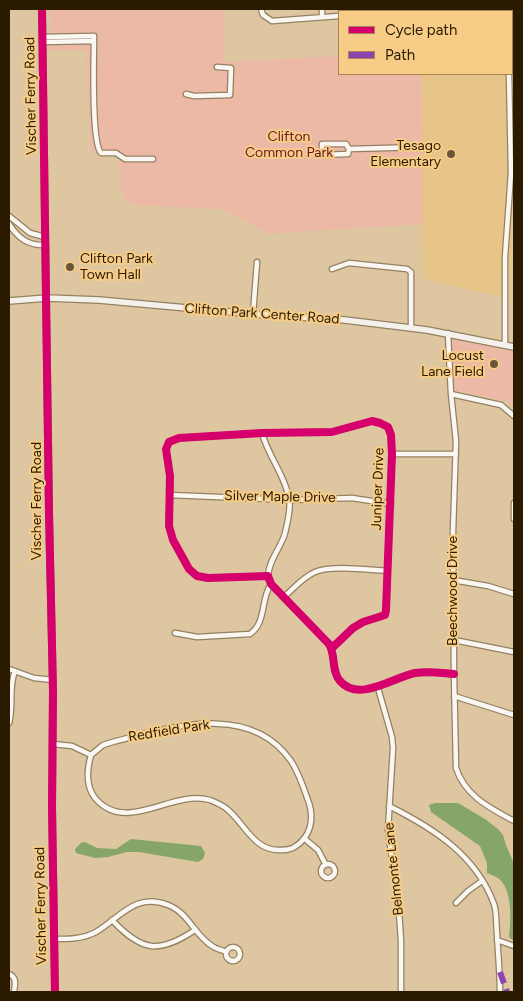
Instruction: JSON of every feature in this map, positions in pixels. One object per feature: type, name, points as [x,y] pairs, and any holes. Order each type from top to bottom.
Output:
[{"type":"street","name":"Vischer Ferry Road","points":[[42,9],[53,680],[52,807],[55,992]]},
{"type":"street","points":[[261,9],[265,18],[272,21],[338,16]]},
{"type":"street","points":[[322,9],[322,17]]},
{"type":"street","points":[[43,39],[94,38],[95,136],[97,148],[101,153],[116,153],[125,159],[153,159]]},
{"type":"street","points":[[186,94],[194,96],[230,95],[230,68],[217,67]]},
{"type":"street","points":[[505,345],[505,256],[511,174],[508,75]]},
{"type":"street","points":[[322,144],[346,144],[348,149],[348,154],[322,155],[322,144]]},
{"type":"street","points":[[348,149],[423,147],[426,149]]},
{"type":"street","points":[[9,216],[30,233],[45,237]]},
{"type":"street","points":[[9,224],[19,237],[29,244],[46,245]]},
{"type":"street","points":[[253,314],[257,262]]},
{"type":"street","points":[[332,270],[349,263],[407,268],[411,272],[411,327]]},
{"type":"street","name":"Clifton Park Center Road","points":[[9,301],[47,298],[99,300],[345,320],[411,327],[514,347]]},
{"type":"street","name":"Beechwood Drive","points":[[448,333],[456,454],[453,580],[455,758],[461,781],[473,795],[487,806],[514,821]]},
{"type":"street","points":[[451,394],[501,405],[514,416]]},
{"type":"street","name":"Juniper Drive","points":[[170,494],[170,476],[166,449],[169,442],[179,438],[332,432],[372,421],[388,427],[391,434],[392,454],[385,615],[363,622],[353,628],[332,648]]},
{"type":"street","points":[[262,434],[290,500],[284,535],[271,561],[268,576],[271,584],[332,648],[336,674],[341,682],[355,689],[378,688],[412,674],[424,672],[454,674]]},
{"type":"street","points":[[392,454],[456,454]]},
{"type":"street","points":[[170,494],[169,526],[173,540],[189,569],[196,576],[208,578],[268,576]]},
{"type":"street","name":"Silver Maple Drive","points":[[170,494],[290,500],[352,498],[391,504]]},
{"type":"street","points":[[514,503],[514,520]]},
{"type":"street","points":[[284,597],[315,572],[326,569],[387,571]]},
{"type":"street","points":[[453,580],[488,586],[514,594]]},
{"type":"street","points":[[175,633],[197,637],[250,634],[256,630],[260,622],[267,592],[271,584]]},
{"type":"street","points":[[454,640],[514,652]]},
{"type":"street","points":[[9,669],[34,678],[53,680]]},
{"type":"street","points":[[9,723],[12,707],[11,684],[15,672]]},
{"type":"street","name":"Belmonte Lane","points":[[378,688],[392,736],[393,764],[388,835],[401,941],[401,992]]},
{"type":"street","points":[[454,696],[514,715]]},
{"type":"street","name":"Redfield Park","points":[[91,755],[103,746],[116,740],[197,724],[234,724],[249,728],[267,737],[281,749],[299,777],[311,808],[311,820],[305,839]]},
{"type":"street","points":[[53,744],[72,746],[91,755],[87,776],[91,791],[97,800],[109,810],[119,813],[130,812],[179,801],[201,799],[216,803],[227,809],[256,841],[267,849],[292,849],[305,839],[318,850],[326,865]]},
{"type":"street","points":[[389,806],[419,821],[449,842],[461,853],[482,881],[494,904],[500,965],[500,992]]},
{"type":"street","points":[[456,904],[468,891],[482,881]]},
{"type":"street","points":[[54,939],[86,936],[96,932],[128,908],[138,904],[159,902],[184,915],[212,946],[226,952]]},
{"type":"street","points":[[112,920],[127,936],[147,946],[168,945],[196,930]]},
{"type":"street","points":[[498,940],[514,946]]},
{"type":"street","points":[[9,974],[14,976],[14,992]]},
{"type":"shaded area","points":[[514,9],[514,214],[512,215],[511,299],[423,279],[421,75],[513,75],[513,10],[420,10]]},
{"type":"shaded area","points":[[435,803],[458,803],[485,819],[503,835],[514,864],[514,941],[509,937],[510,906],[503,883],[498,878],[487,873],[487,863],[480,846],[431,812],[429,805]]},
{"type":"shaded area","points":[[131,839],[201,846],[205,853],[203,859],[198,862],[139,852],[127,852],[95,858],[76,853],[75,849],[85,842],[97,848],[116,849]]},
{"type":"green space","name":"Clifton Common Park","points":[[50,9],[223,9],[224,62],[338,56],[338,75],[421,75],[423,224],[268,234],[221,209],[133,205],[123,197],[119,159],[112,153],[91,154],[86,50],[49,51]]},
{"type":"green space","points":[[451,337],[514,350],[514,409],[507,401],[453,390]]},
{"type":"marked path","points":[[500,972],[507,992]]},
{"type":"cycle path","points":[[42,9],[53,691],[52,807],[55,992]]},
{"type":"cycle path","points":[[332,648],[353,628],[363,622],[385,615],[392,454],[391,435],[388,427],[372,421],[332,432],[262,433],[179,438],[169,442],[166,449],[170,476],[169,526],[173,540],[189,569],[197,576],[208,578],[268,576],[271,584],[329,644],[335,673],[340,681],[348,687],[357,690],[377,687],[415,673],[454,674]]},
{"type":"place","name":"Tesago Elementary","points":[[451,154]]},
{"type":"place","name":"Clifton Park Town Hall","points":[[70,267]]},
{"type":"place","name":"Locust Lane Field","points":[[494,364]]}]
